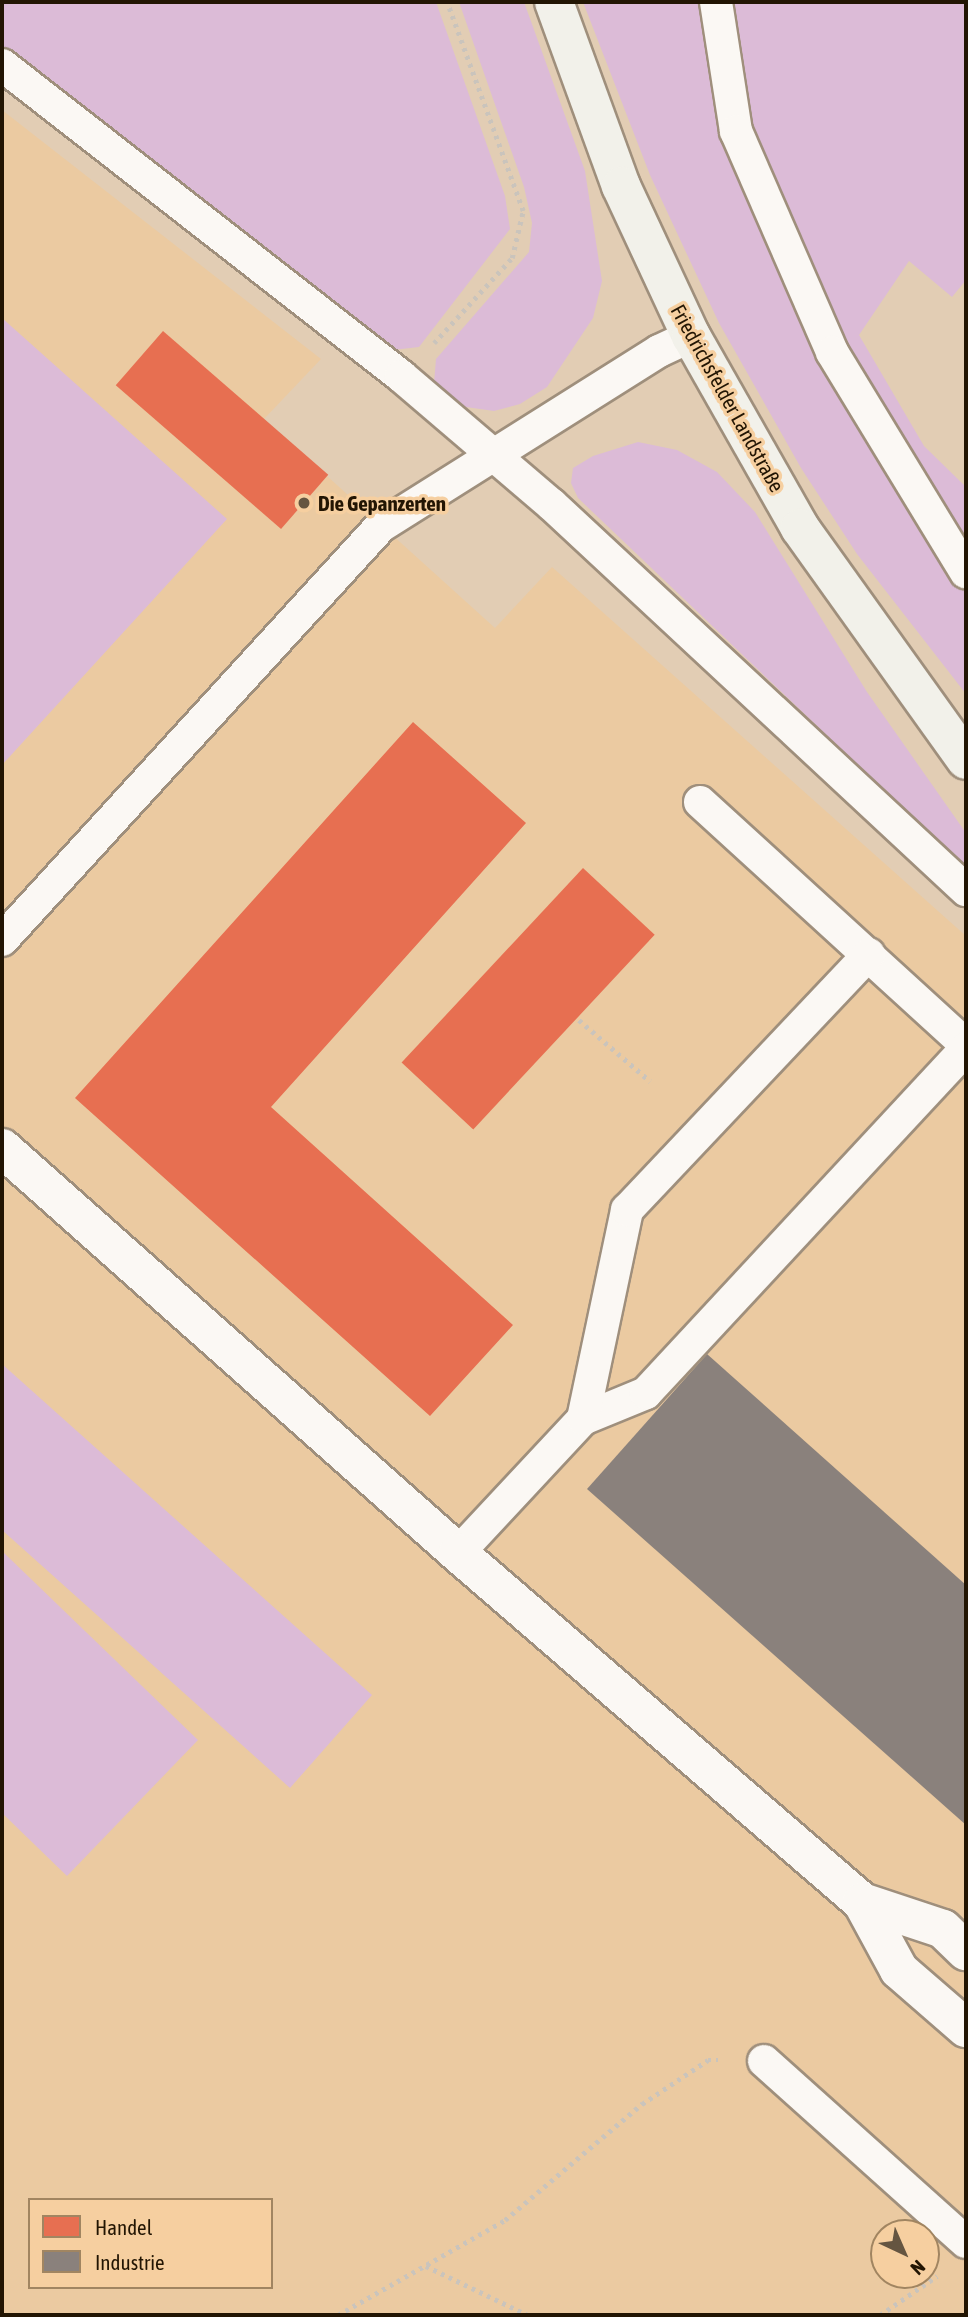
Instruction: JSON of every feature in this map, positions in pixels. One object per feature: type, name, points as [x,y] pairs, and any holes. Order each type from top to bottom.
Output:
[{"type":"main road","name":"Friedrichsfelder Landstraße","points":[[554,2],[621,186],[691,336],[800,528],[966,760]]},
{"type":"street","points":[[2,1148],[458,1553],[862,1902],[899,1970],[966,2028]]},
{"type":"street","points":[[862,1902],[943,1929],[966,1951]]},
{"type":"lane","points":[[716,2],[736,131],[832,352],[966,572]]},
{"type":"lane","points":[[2,65],[401,376],[561,514],[966,890]]},
{"type":"lane","points":[[2,940],[381,526],[659,351],[691,336]]},
{"type":"lane","points":[[458,1553],[583,1419],[646,1394],[966,1047],[869,954],[700,802]]},
{"type":"lane","points":[[583,1419],[627,1210],[869,954]]},
{"type":"lane","points":[[764,2061],[966,2242]]},
{"type":"path","points":[[401,376],[512,258],[523,211],[447,2]]},
{"type":"path","points":[[579,1020],[650,1081]]},
{"type":"path","points":[[338,2315],[347,2313],[505,2220],[642,2104],[708,2060],[764,2061]]},
{"type":"path","points":[[425,2266],[528,2315]]},
{"type":"path","points":[[880,2315],[942,2274]]},
{"type":"shaded area","points":[[2,2],[436,2],[505,196],[510,229],[419,347],[393,350],[2,47]]},
{"type":"shaded area","points":[[459,2],[524,2],[585,171],[602,281],[593,318],[547,387],[520,404],[494,411],[466,407],[443,395],[434,383],[436,359],[529,252],[532,223],[524,187]]},
{"type":"shaded area","points":[[583,2],[966,2],[966,280],[952,297],[909,261],[859,335],[924,446],[966,487],[966,694],[857,554],[801,468],[719,323],[650,175]]},
{"type":"shaded area","points":[[2,110],[321,359],[264,419],[495,628],[552,567],[966,936],[966,2315],[2,2315]]},
{"type":"shaded area","points":[[2,318],[227,519],[2,765]]},
{"type":"shaded area","points":[[638,442],[677,450],[717,472],[755,512],[867,692],[966,833],[966,868],[578,498],[571,483],[573,468],[593,456]]},
{"type":"shaded area","points":[[2,1364],[372,1695],[290,1788],[2,1530]]},
{"type":"shaded area","points":[[2,1551],[198,1740],[67,1876],[2,1813]]},
{"type":"building: Handel","points":[[163,331],[328,475],[281,529],[116,385]]},
{"type":"building: Handel","points":[[413,722],[526,823],[271,1107],[513,1325],[430,1416],[75,1098]]},
{"type":"building: Handel","points":[[583,868],[655,935],[473,1129],[402,1063]]},
{"type":"building: Industrie","points":[[707,1354],[966,1585],[966,1825],[587,1489]]},
{"type":"place","name":"Die Gepanzerten","points":[[304,503]]}]
